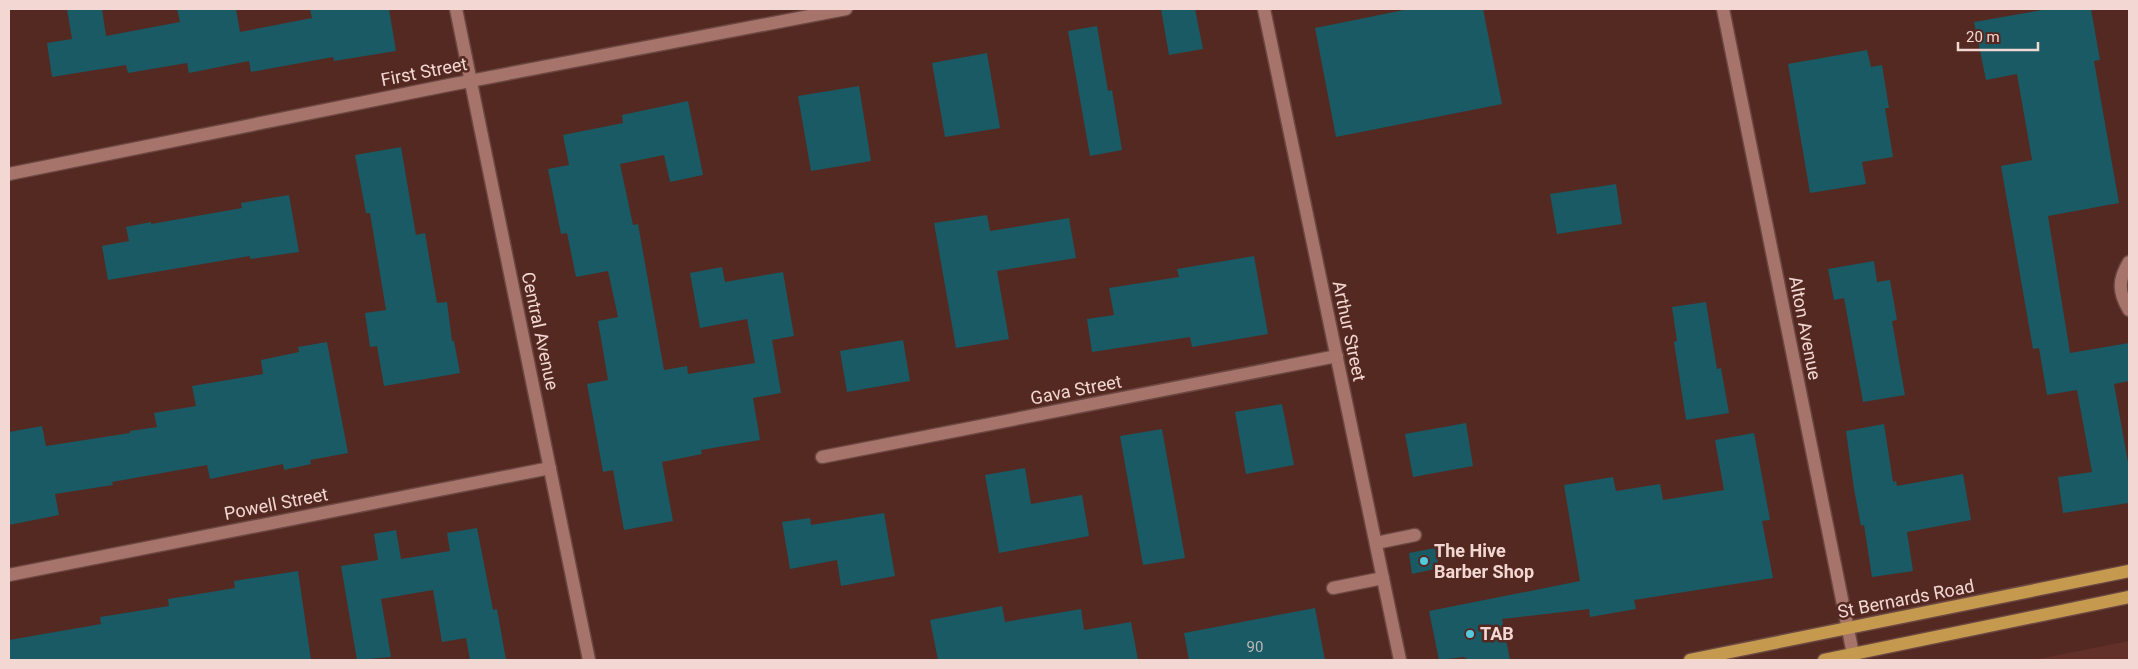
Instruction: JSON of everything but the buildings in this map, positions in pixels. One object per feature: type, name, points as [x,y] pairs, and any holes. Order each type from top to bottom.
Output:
[{"type":"main road","name":"St Bernards Road","points":[[1690,660],[2129,571]]},
{"type":"main road","points":[[1824,660],[2129,597]]},
{"type":"street","name":"Central Avenue","points":[[456,9],[589,660]]},
{"type":"street","name":"First Street","points":[[9,174],[471,81],[846,9]]},
{"type":"street","name":"Arthur Street","points":[[1264,9],[1400,660]]},
{"type":"street","name":"Alton Avenue","points":[[1723,9],[1853,654]]},
{"type":"street","points":[[2129,262],[2122,273],[2120,285],[2124,302],[2129,310]]},
{"type":"street","name":"Gava Street","points":[[822,458],[1337,356]]},
{"type":"street","name":"Powell Street","points":[[9,575],[550,468]]},
{"type":"street","points":[[1376,543],[1415,535]]},
{"type":"street","points":[[1333,588],[1383,578]]},
{"type":"shaded area","points":[[2129,641],[2129,660],[2033,660]]},
{"type":"place","name":"The Hive Barber Shop","points":[[1424,561]]},
{"type":"place","name":"TAB","points":[[1470,634]]}]
